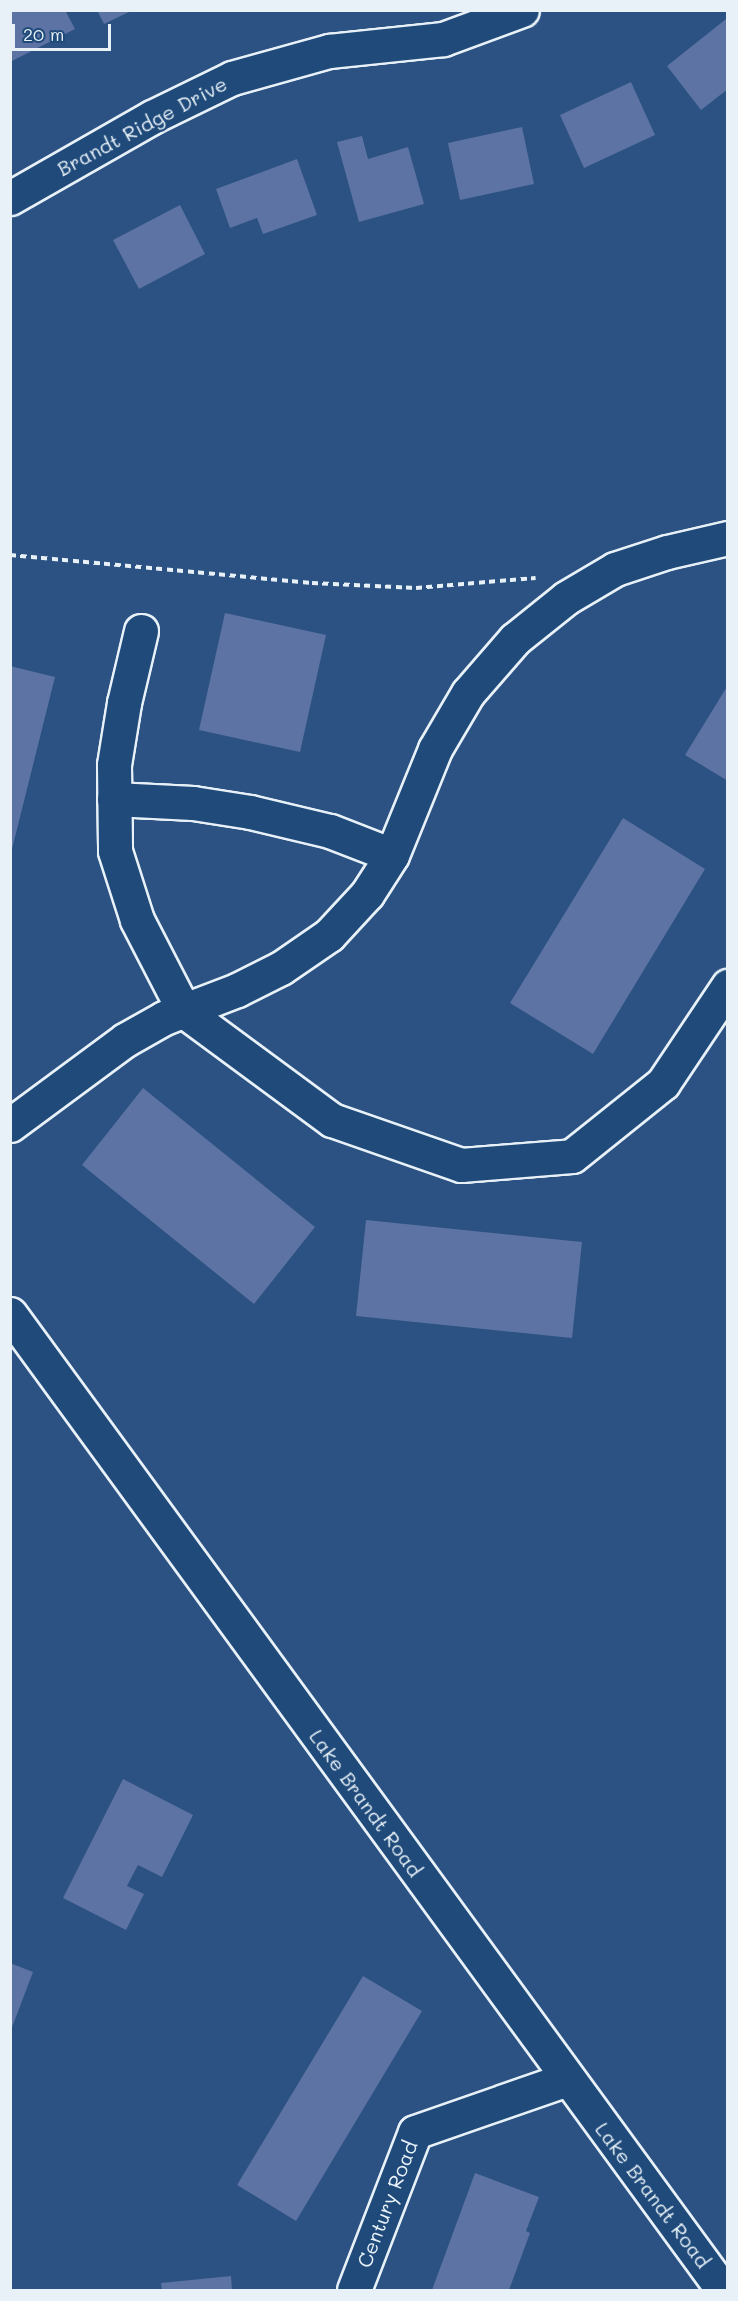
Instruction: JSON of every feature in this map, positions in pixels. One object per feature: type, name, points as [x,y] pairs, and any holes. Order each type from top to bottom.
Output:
[{"type":"street","name":"Brandt Ridge Drive","points":[[10,198],[152,117],[232,78],[330,51],[443,39],[522,10]]},
{"type":"street","points":[[10,1125],[125,1040],[281,968],[329,934],[367,894],[392,855],[435,749],[468,693],[515,639],[566,598],[615,569],[667,552],[728,538]]},
{"type":"street","points":[[141,631],[124,703],[114,765],[115,851],[136,920],[184,1011],[332,1120],[461,1166],[572,1156],[663,1083],[728,986]]},
{"type":"street","points":[[114,799],[193,803],[259,814],[330,831],[392,855]]},
{"type":"street","name":"Lake Brandt Road","points":[[10,1314],[723,2290]]},
{"type":"street","name":"Century Road","points":[[354,2290],[415,2132],[567,2079]]},
{"type":"path","points":[[10,555],[312,583],[405,587],[495,584],[538,578]]},
{"type":"building","points":[[10,10],[65,10],[75,29],[10,62]]},
{"type":"building","points":[[97,10],[133,10],[104,24]]},
{"type":"building","points":[[726,19],[728,89],[701,110],[667,66]]},
{"type":"building","points":[[631,82],[655,135],[584,168],[560,115]]},
{"type":"building","points":[[522,127],[534,184],[460,200],[448,143]]},
{"type":"building","points":[[362,136],[368,159],[408,147],[424,204],[359,222],[337,142]]},
{"type":"building","points":[[297,159],[317,215],[263,234],[257,218],[230,228],[216,189]]},
{"type":"building","points":[[180,205],[205,254],[139,289],[113,240]]},
{"type":"building","points":[[225,613],[326,635],[300,752],[199,730]]},
{"type":"building","points":[[10,666],[55,677],[11,853],[10,853]]},
{"type":"building","points":[[728,685],[728,781],[685,755]]},
{"type":"building","points":[[623,818],[705,869],[593,1054],[510,1003]]},
{"type":"building","points":[[143,1088],[315,1227],[254,1304],[82,1165]]},
{"type":"building","points":[[366,1220],[582,1242],[572,1338],[356,1316]]},
{"type":"building","points":[[123,1779],[193,1815],[162,1877],[138,1865],[127,1886],[144,1894],[126,1930],[63,1898]]},
{"type":"building","points":[[10,1963],[33,1972],[11,2030],[10,2030]]},
{"type":"building","points":[[363,1976],[422,2011],[296,2221],[237,2185]]},
{"type":"building","points":[[475,2173],[539,2197],[526,2231],[530,2233],[509,2290],[432,2290]]},
{"type":"building","points":[[231,2276],[232,2290],[162,2290],[161,2283]]}]
